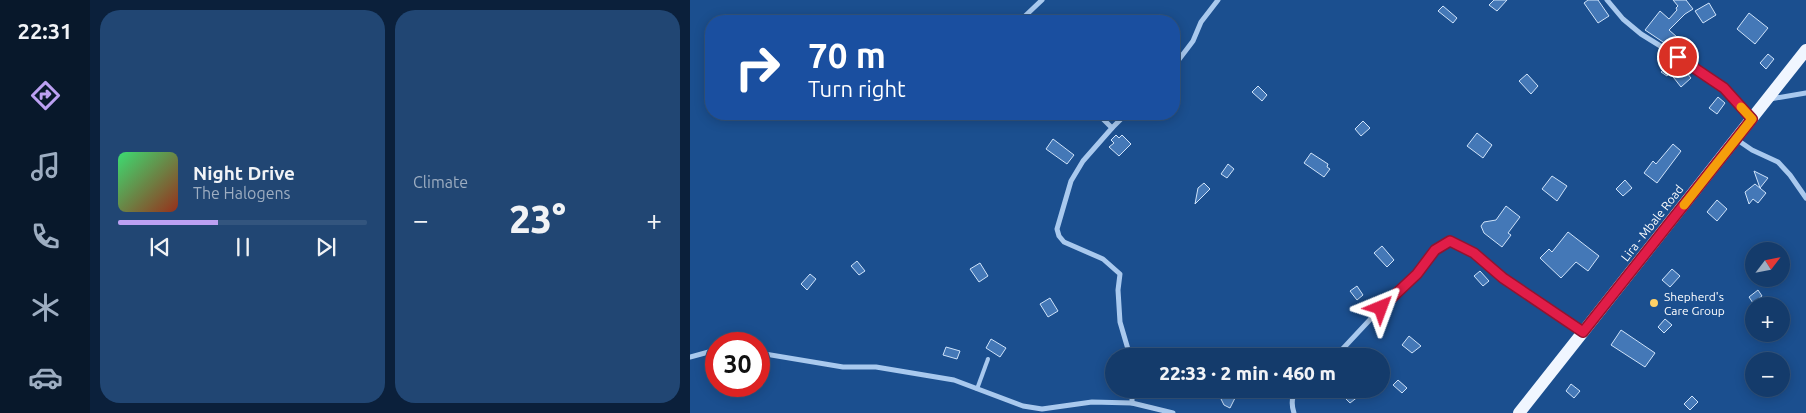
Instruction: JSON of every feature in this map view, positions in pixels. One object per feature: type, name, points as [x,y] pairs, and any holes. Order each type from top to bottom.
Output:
[{"type":"main road","name":"Lira - Mbale Road","points":[[1519,413],[1806,50]]},
{"type":"street","points":[[1026,15],[1042,0]]},
{"type":"street","points":[[1180,58],[1193,41],[1201,22],[1218,0]]},
{"type":"street","points":[[1606,0],[1623,19],[1641,34],[1724,88],[1752,119]]},
{"type":"street","points":[[1767,99],[1806,93]]},
{"type":"street","points":[[1104,120],[1112,128]]},
{"type":"street","points":[[1120,120],[1083,161],[1071,181],[1057,230],[1064,242],[1102,259],[1120,274],[1118,290],[1120,322],[1128,348]]},
{"type":"street","points":[[1736,139],[1752,150],[1778,162],[1806,198]]},
{"type":"street","points":[[1343,348],[1392,296],[1417,274],[1435,250],[1450,241],[1474,253],[1503,278],[1583,332]]},
{"type":"street","points":[[690,357],[705,353]]},
{"type":"street","points":[[770,355],[843,367],[876,367],[954,380],[1023,406],[1042,409],[1092,402],[1132,404],[1173,413]]},
{"type":"street","points":[[1132,398],[1132,404]]},
{"type":"street","points":[[1292,398],[1294,413]]},
{"type":"street","points":[[1062,413],[1066,406]]},
{"type":"lane","points":[[977,388],[988,360]]},
{"type":"building","points":[[1494,0],[1507,0],[1497,11],[1489,5]]},
{"type":"building","points":[[1588,0],[1598,0],[1609,16],[1598,23],[1584,3]]},
{"type":"building","points":[[1673,0],[1686,0],[1693,9],[1685,14],[1669,30],[1677,37],[1669,46],[1645,30],[1660,11],[1669,19],[1678,6]]},
{"type":"building","points":[[1709,3],[1716,15],[1703,23],[1695,11]]},
{"type":"building","points":[[1443,6],[1457,18],[1453,23],[1438,11]]},
{"type":"building","points":[[1749,13],[1768,28],[1755,44],[1737,29]]},
{"type":"building","points":[[1768,54],[1774,59],[1766,69],[1760,63]]},
{"type":"building","points":[[1660,56],[1683,75],[1686,72],[1691,78],[1681,87],[1670,73],[1667,76],[1661,72],[1665,68],[1657,59]]},
{"type":"building","points":[[1527,74],[1538,86],[1531,94],[1519,81]]},
{"type":"building","points":[[1258,86],[1267,95],[1262,101],[1252,92]]},
{"type":"building","points":[[1718,97],[1725,103],[1717,114],[1709,108]]},
{"type":"building","points":[[1363,121],[1370,128],[1361,136],[1355,129]]},
{"type":"building","points":[[1477,133],[1492,145],[1483,158],[1467,146]]},
{"type":"building","points":[[1116,135],[1119,138],[1122,135],[1131,144],[1119,156],[1109,147],[1114,143],[1111,140]]},
{"type":"building","points":[[1053,139],[1074,155],[1067,164],[1046,149]]},
{"type":"building","points":[[1673,144],[1681,151],[1657,183],[1644,173],[1653,161],[1656,164]]},
{"type":"building","points":[[1311,153],[1328,164],[1327,167],[1330,169],[1324,177],[1304,163]]},
{"type":"building","points":[[1228,164],[1234,169],[1227,178],[1221,174]]},
{"type":"building","points":[[1754,171],[1768,178],[1760,188]]},
{"type":"building","points":[[1552,176],[1567,186],[1557,201],[1542,189]]},
{"type":"building","points":[[1625,180],[1632,188],[1623,196],[1616,189]]},
{"type":"building","points":[[1204,183],[1210,189],[1195,204],[1198,188]]},
{"type":"building","points":[[1755,184],[1766,193],[1758,203],[1753,199],[1749,204],[1745,192]]},
{"type":"building","points":[[1717,200],[1727,209],[1717,221],[1707,212]]},
{"type":"building","points":[[1506,206],[1520,217],[1508,233],[1511,235],[1502,247],[1484,233],[1481,226],[1484,222],[1496,220]]},
{"type":"building","points":[[1568,232],[1599,256],[1588,271],[1576,262],[1561,278],[1540,258],[1549,249],[1552,252]]},
{"type":"building","points":[[1382,246],[1394,260],[1387,267],[1374,253]]},
{"type":"building","points":[[857,261],[865,271],[859,275],[851,266]]},
{"type":"building","points":[[980,263],[988,276],[979,282],[970,269]]},
{"type":"building","points":[[1672,269],[1680,276],[1670,287],[1662,280]]},
{"type":"building","points":[[1480,271],[1489,281],[1483,286],[1474,276]]},
{"type":"building","points":[[810,274],[816,279],[807,290],[801,284]]},
{"type":"building","points":[[1357,286],[1363,295],[1357,300],[1350,291]]},
{"type":"building","points":[[1758,290],[1762,296],[1761,297],[1749,297]]},
{"type":"building","points":[[1050,298],[1058,311],[1048,317],[1040,304]]},
{"type":"building","points":[[1665,319],[1672,325],[1664,333],[1658,327]]},
{"type":"building","points":[[1621,330],[1655,353],[1645,367],[1611,345]]},
{"type":"building","points":[[1409,336],[1421,346],[1412,353],[1402,345]]},
{"type":"building","points":[[991,339],[1006,348],[1000,357],[986,348]]},
{"type":"building","points":[[946,347],[960,351],[957,359],[943,355]]},
{"type":"building","points":[[1398,380],[1407,388],[1402,393],[1393,385]]},
{"type":"building","points":[[1571,384],[1580,391],[1574,398],[1566,391]]},
{"type":"building","points":[[1692,396],[1698,402],[1690,410],[1684,404]]},
{"type":"building","points":[[1235,398],[1230,408],[1224,405],[1221,399]]},
{"type":"building","points":[[1345,398],[1356,398],[1350,403]]},
{"type":"slow traffic","points":[[1684,205],[1752,119],[1741,107]]},
{"type":"place","name":"Shepherd's Care Group","points":[[1654,303]]},
{"type":"route","points":[[1381,308],[1417,274],[1435,250],[1450,241],[1474,253],[1503,278],[1583,332],[1752,119],[1724,88],[1678,57]]}]
